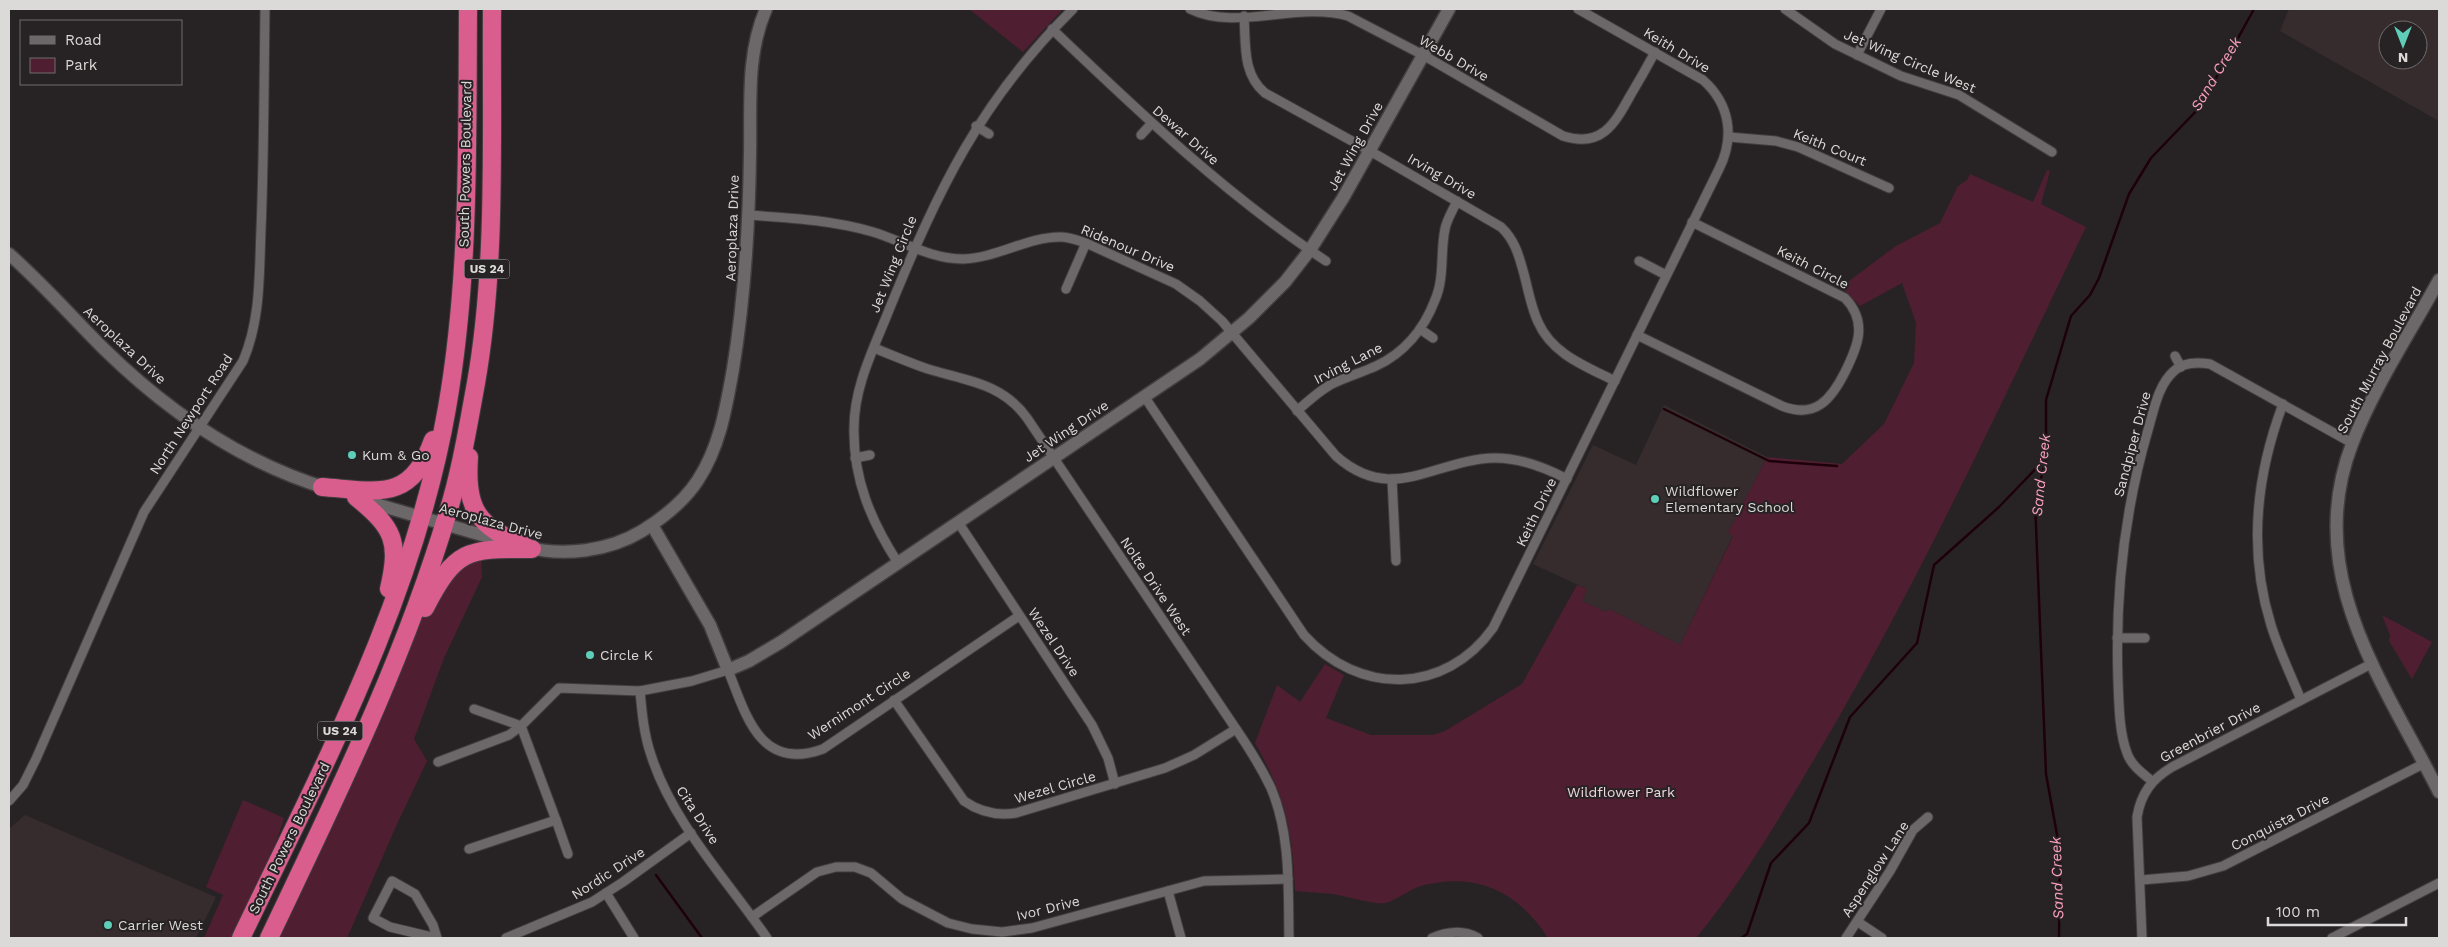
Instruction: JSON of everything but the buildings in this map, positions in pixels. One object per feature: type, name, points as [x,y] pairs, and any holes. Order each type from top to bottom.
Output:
[{"type":"highway","name":"South Powers Boulevard","points":[[241,938],[360,688],[393,607],[422,518],[435,468],[454,368],[465,235],[468,9]]},
{"type":"highway","name":"South Powers Boulevard","points":[[269,938],[387,684],[416,609],[444,525],[459,467],[476,382],[481,344],[490,221],[492,9]]},
{"type":"highway","points":[[322,487],[384,490],[394,488],[417,473],[428,453],[454,368]]},
{"type":"highway","points":[[476,382],[468,470],[473,506],[478,516],[498,534],[532,549]]},
{"type":"highway","points":[[356,497],[384,523],[390,534],[395,553],[380,628],[360,688]]},
{"type":"highway","points":[[387,684],[432,594],[453,564],[462,556],[482,550],[532,549]]},
{"type":"main road","name":"Aeroplaza Drive","points":[[9,254],[104,349],[160,398],[200,428],[262,463],[322,487],[444,525],[532,549],[555,552],[598,548],[633,536],[652,525],[683,498],[697,481],[713,452],[719,435],[727,403],[742,312],[748,215],[750,78],[755,44],[766,9]]},
{"type":"main road","name":"Jet Wing Drive","points":[[728,670],[749,661],[782,642],[1200,359],[1232,334],[1285,282],[1329,222],[1449,9]]},
{"type":"main road","name":"South Murray Boulevard","points":[[2439,280],[2371,404],[2352,443],[2338,498],[2336,542],[2347,604],[2373,663],[2439,792]]},
{"type":"main road","name":"Wernimont Circle","points":[[652,525],[710,625],[728,670]]},
{"type":"street","name":"North Newport Road","points":[[9,801],[23,785],[36,759],[144,512],[244,361],[252,340],[257,314],[264,166],[265,9]]},
{"type":"street","name":"Jet Wing Circle","points":[[898,563],[869,511],[860,487],[855,458],[855,410],[862,378],[914,248],[944,184],[976,126],[1010,79],[1052,29],[1073,9]]},
{"type":"street","name":"Webb Drive","points":[[1190,9],[1213,17],[1311,12],[1337,13],[1359,20],[1563,136],[1583,140],[1601,135],[1616,121],[1655,52]]},
{"type":"street","name":"Keith Drive","points":[[1144,396],[1304,635],[1337,664],[1376,678],[1415,678],[1439,671],[1464,658],[1482,642],[1493,628],[1724,158],[1729,137],[1722,103],[1703,80],[1578,9]]},
{"type":"street","name":"Jet Wing Circle West","points":[[1785,9],[1821,36],[1901,76],[1959,95],[2052,152]]},
{"type":"street","points":[[1857,55],[1881,9]]},
{"type":"street","name":"Irving Drive","points":[[1244,16],[1248,71],[1257,86],[1266,93],[1370,150],[1501,226],[1508,233],[1516,249],[1537,320],[1554,345],[1570,358],[1615,380]]},
{"type":"street","name":"Dewar Drive","points":[[1052,29],[1151,124],[1204,170],[1326,261]]},
{"type":"street","points":[[1141,135],[1151,124]]},
{"type":"street","points":[[976,126],[989,134]]},
{"type":"street","name":"Keith Court","points":[[1729,137],[1771,140],[1798,147],[1889,188]]},
{"type":"street","name":"Irving Lane","points":[[1297,411],[1331,384],[1386,360],[1404,348],[1420,329],[1439,289],[1445,228],[1457,201]]},
{"type":"street","name":"Ridenour Drive","points":[[748,215],[815,220],[855,227],[944,257],[964,259],[986,256],[1050,238],[1071,238],[1086,242],[1176,284],[1190,292],[1212,310],[1297,411],[1346,465],[1375,478],[1392,479],[1494,458],[1526,462],[1567,478]]},
{"type":"street","name":"Keith Circle","points":[[1636,335],[1782,406],[1801,411],[1812,409],[1828,400],[1835,392],[1856,350],[1860,330],[1859,320],[1845,298],[1692,222]]},
{"type":"street","points":[[1066,289],[1086,242]]},
{"type":"street","points":[[1639,261],[1666,275]]},
{"type":"street","points":[[1420,329],[1433,338]]},
{"type":"street","name":"Nolte Drive West","points":[[874,348],[927,369],[977,383],[1004,394],[1020,409],[1255,758],[1274,798],[1285,841],[1289,938]]},
{"type":"street","points":[[2175,356],[2181,367],[2193,363],[2210,364],[2352,443]]},
{"type":"street","name":"Sandpiper Drive","points":[[2152,781],[2133,764],[2126,750],[2119,696],[2117,638],[2122,554],[2134,480],[2156,402],[2167,380],[2181,367]]},
{"type":"street","points":[[2282,404],[2271,434],[2263,469],[2258,510],[2258,552],[2263,592],[2271,625],[2301,700]]},
{"type":"street","points":[[855,458],[870,455]]},
{"type":"street","points":[[1392,479],[1396,561]]},
{"type":"street","name":"Wezel Drive","points":[[958,522],[1098,735],[1108,758],[1115,784]]},
{"type":"street","name":"Wernimont Circle","points":[[728,670],[752,728],[772,748],[790,754],[812,753],[823,749],[1019,616]]},
{"type":"street","points":[[2117,638],[2145,638]]},
{"type":"street","name":"Greenbrier Drive","points":[[2142,938],[2138,817],[2142,800],[2152,781],[2172,767],[2373,663]]},
{"type":"street","name":"Jet Wing Drive","points":[[521,726],[559,688],[640,692],[692,681],[728,670]]},
{"type":"street","name":"Cita Drive","points":[[640,692],[643,720],[651,755],[666,793],[691,833],[767,938]]},
{"type":"street","name":"Wezel Circle","points":[[894,700],[955,790],[974,808],[996,814],[1016,813],[1165,768],[1194,755],[1236,728]]},
{"type":"street","points":[[474,709],[521,726],[568,854]]},
{"type":"street","points":[[438,762],[509,735],[521,726]]},
{"type":"street","name":"Conquista Drive","points":[[2140,880],[2188,876],[2223,866],[2425,763]]},
{"type":"street","name":"Aspenglow Lane","points":[[1846,938],[1858,922],[1913,830],[1928,817]]},
{"type":"street","points":[[469,850],[556,820]]},
{"type":"street","name":"Nordic Drive","points":[[506,938],[579,909],[606,893],[691,833]]},
{"type":"street","name":"Ivor Drive","points":[[752,917],[816,872],[836,867],[854,867],[871,873],[902,900],[948,923],[972,929],[1002,932],[1032,928],[1213,880],[1288,879]]},
{"type":"street","points":[[392,881],[415,894],[433,925],[437,938],[390,926],[373,918],[392,881]]},
{"type":"street","points":[[2332,938],[2439,883]]},
{"type":"street","points":[[1168,891],[1181,938]]},
{"type":"street","points":[[606,893],[634,938]]},
{"type":"street","points":[[1858,922],[1882,938]]},
{"type":"street","points":[[1432,938],[1442,934],[1458,932],[1478,938]]},
{"type":"shaded area","points":[[2289,9],[2439,9],[2439,121],[2280,31]]},
{"type":"shaded area","name":"Wildflower Elementary School","points":[[1664,405],[1767,457],[1728,533],[1733,535],[1680,645],[1609,609],[1606,612],[1582,601],[1587,589],[1533,564],[1593,445],[1636,465]]},
{"type":"shaded area","points":[[25,815],[216,897],[196,938],[9,938],[9,829]]},
{"type":"green space","points":[[969,9],[1063,9],[1023,52]]},
{"type":"green space","name":"Wildflower Park","points":[[2047,170],[2050,171],[2041,204],[2086,227],[1991,426],[1925,558],[1856,687],[1761,847],[1714,916],[1696,938],[1548,938],[1537,922],[1511,898],[1480,884],[1462,881],[1424,885],[1386,903],[1367,902],[1333,894],[1295,891],[1292,850],[1286,814],[1274,780],[1255,743],[1277,685],[1300,702],[1325,664],[1344,675],[1326,718],[1371,735],[1433,735],[1445,731],[1522,684],[1577,585],[1587,589],[1582,601],[1606,612],[1609,609],[1680,645],[1733,536],[1728,533],[1767,457],[1842,464],[1884,424],[1914,363],[1916,323],[1902,283],[1860,306],[1841,287],[1896,246],[1940,223],[1958,186],[1967,180],[1970,174],[2033,202]]},
{"type":"green space","points":[[481,550],[482,577],[444,658],[414,739],[427,761],[347,938],[268,938],[387,684],[440,581]]},
{"type":"green space","points":[[2382,615],[2432,642],[2412,679],[2389,641],[2390,635]]},
{"type":"green space","points":[[243,800],[284,818],[254,910],[241,938],[204,938],[223,895],[206,887]]},
{"type":"waterway","name":"Sand Creek","points":[[2059,938],[2060,851],[2046,774],[2035,501],[2046,459],[2046,400],[2071,316],[2090,295],[2099,278],[2129,194],[2151,158],[2200,107],[2254,9]]},
{"type":"waterway","points":[[1664,409],[1769,461],[1837,466]]},
{"type":"waterway","points":[[1741,938],[1747,934],[1771,863],[1809,823],[1850,717],[1917,643],[1934,565],[1999,507],[2045,459]]},
{"type":"waterway","points":[[656,875],[702,938]]},
{"type":"place","name":"Kum & Go","points":[[352,455]]},
{"type":"place","name":"Wildflower Elementary School","points":[[1655,499]]},
{"type":"place","name":"Circle K","points":[[590,655]]},
{"type":"place","name":"Carrier West","points":[[108,925]]}]
